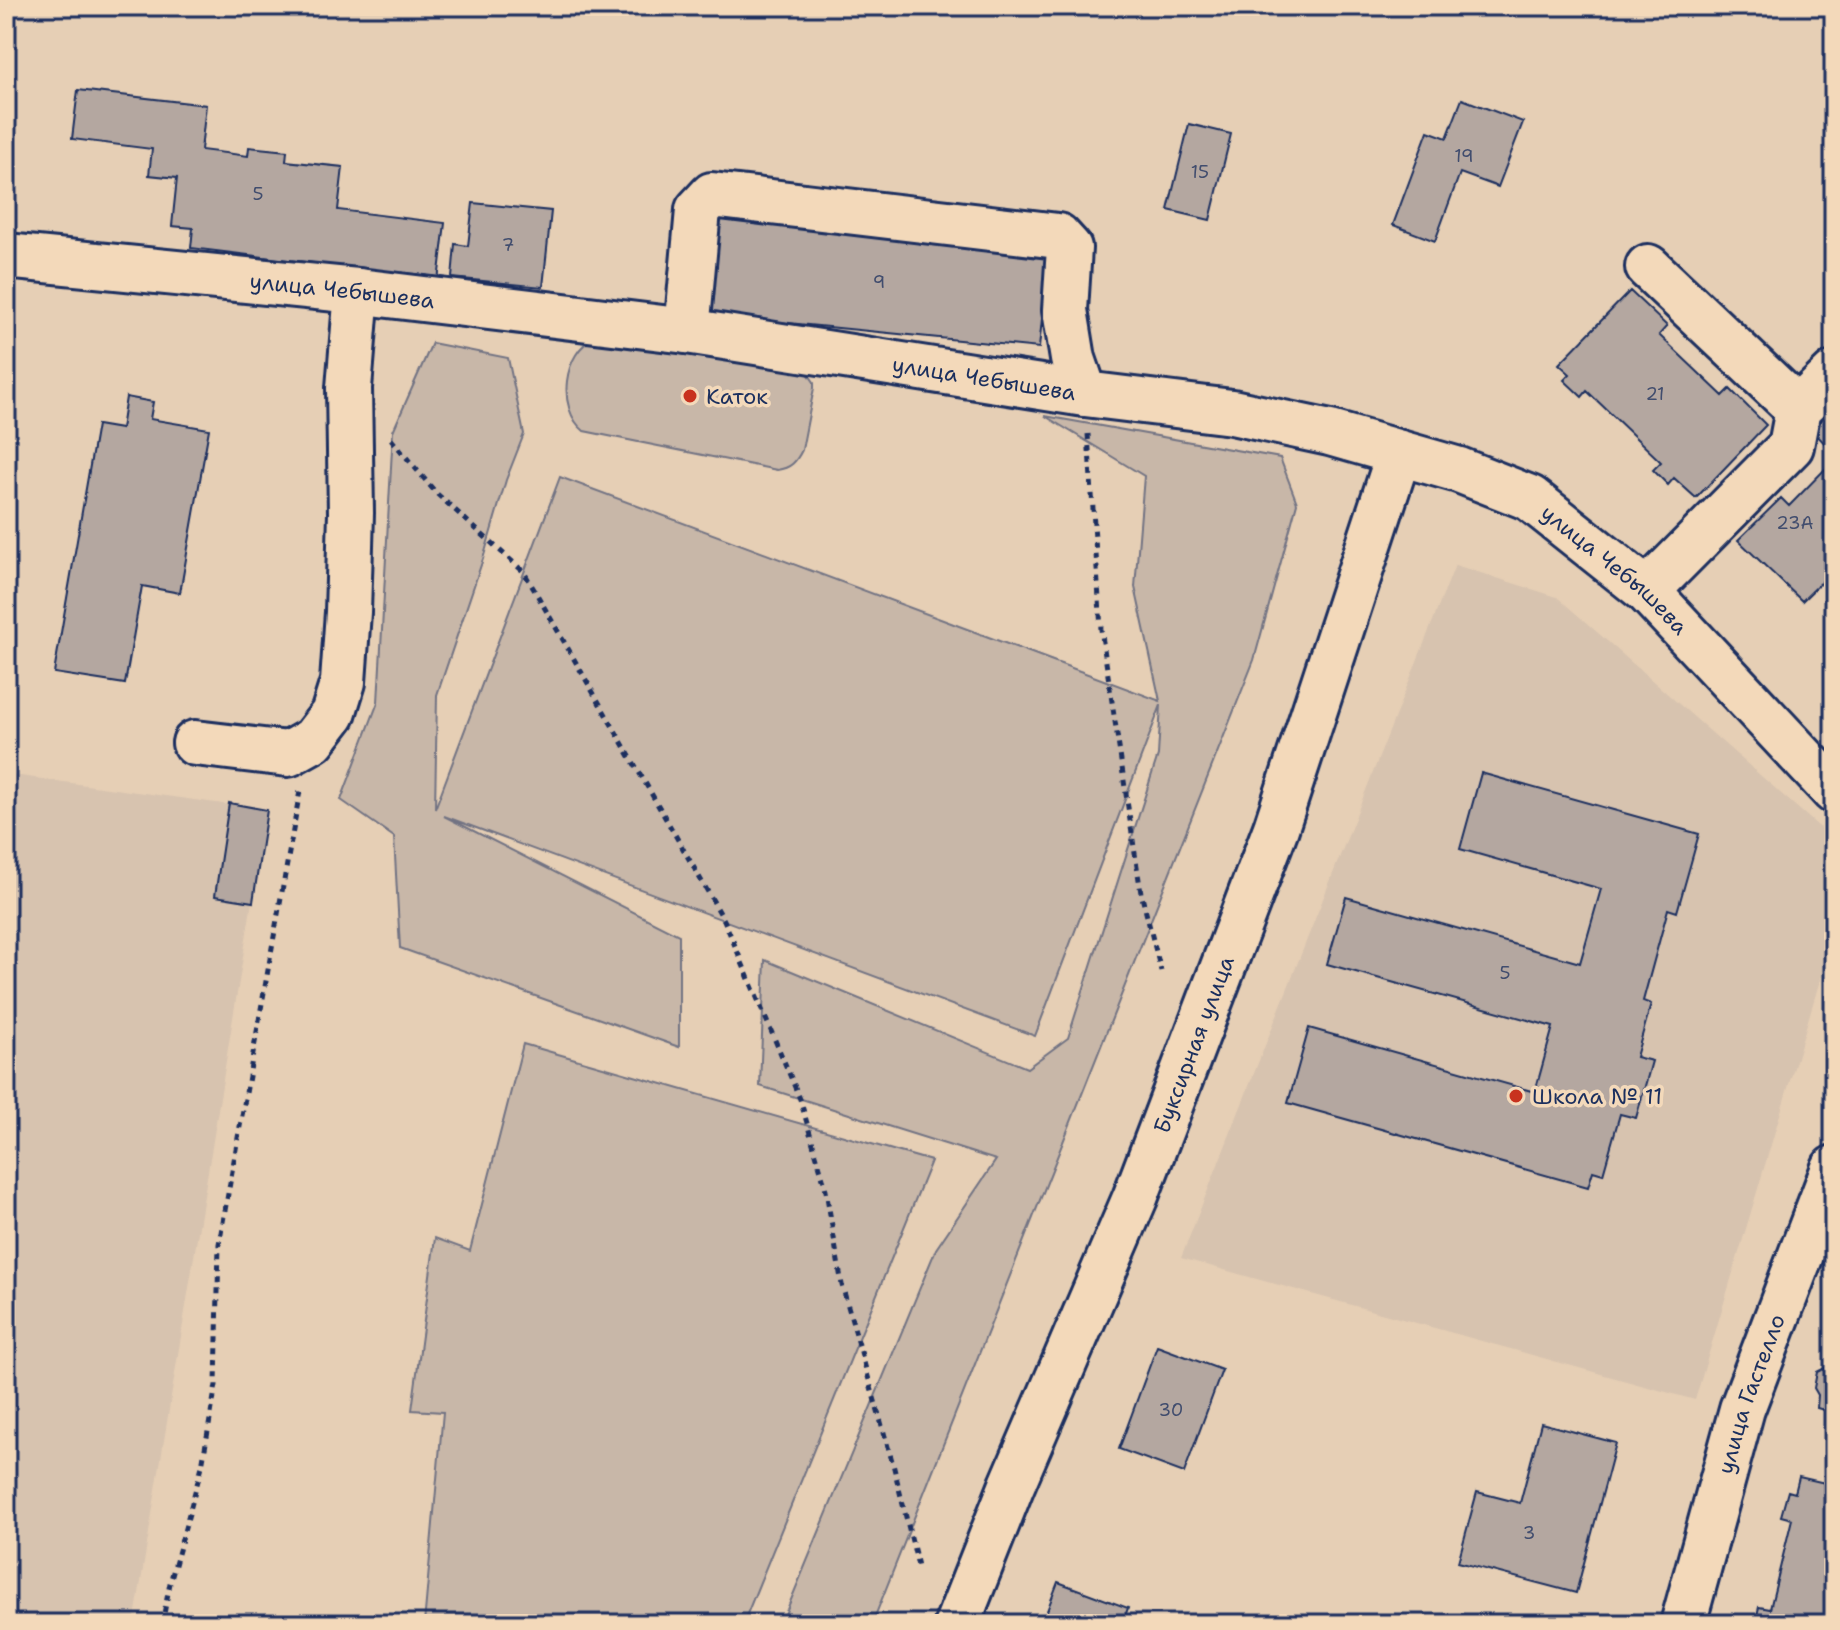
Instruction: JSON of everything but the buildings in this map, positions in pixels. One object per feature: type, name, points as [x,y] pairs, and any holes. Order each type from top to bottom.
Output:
[{"type":"street","points":[[687,331],[698,210],[712,195],[1058,236],[1069,248],[1065,310],[1073,359],[1085,394]]},
{"type":"street","name":"улица Чебышева","points":[[6,256],[357,291],[687,331],[1085,394],[1232,412],[1330,433],[1459,470],[1530,498],[1647,591],[1834,791]]},
{"type":"street","points":[[1648,267],[1798,409]]},
{"type":"street","points":[[195,743],[288,754],[313,740],[333,714],[343,682],[351,513],[349,388],[357,291]]},
{"type":"street","points":[[1647,591],[1791,446],[1798,409],[1834,374]]},
{"type":"street","name":"Буксирная улица","points":[[957,1624],[1012,1485],[1135,1198],[1276,828],[1399,453]]},
{"type":"street","name":"улица Гастелло","points":[[1683,1624],[1742,1409],[1834,1168]]},
{"type":"path","points":[[349,388],[437,494],[524,572],[724,920],[800,1099],[825,1185],[842,1285],[894,1468],[919,1570]]},
{"type":"path","points":[[1085,394],[1101,629],[1141,893],[1161,971]]},
{"type":"path","points":[[162,1624],[202,1466],[216,1385],[219,1244],[296,804],[313,740]]},
{"type":"shaded area","name":"Каток","points":[[595,338],[807,372],[814,382],[814,388],[800,454],[789,466],[777,470],[584,431],[569,409],[567,381],[576,355]]},
{"type":"shaded area","points":[[432,343],[508,358],[524,434],[506,480],[437,695],[435,809],[560,477],[1160,701],[1135,587],[1144,476],[1045,416],[1280,458],[1297,503],[1254,660],[872,1624],[781,1624],[936,1249],[996,1160],[760,1086],[765,960],[1027,1068],[1068,1038],[1158,755],[1161,705],[1035,1036],[444,816],[679,935],[679,1047],[400,948],[394,837],[341,800],[378,702],[393,431]]},
{"type":"shaded area","name":"Школа № 11","points":[[1455,565],[1557,597],[1834,840],[1834,933],[1695,1400],[1181,1258]]},
{"type":"shaded area","points":[[6,774],[267,810],[134,1624],[6,1624]]},
{"type":"shaded area","points":[[523,1044],[931,1161],[743,1624],[424,1624],[443,1412],[412,1410],[435,1238],[470,1251]]},
{"type":"place","name":"Каток","points":[[690,396]]},
{"type":"place","name":"Школа № 11","points":[[1516,1096]]}]
